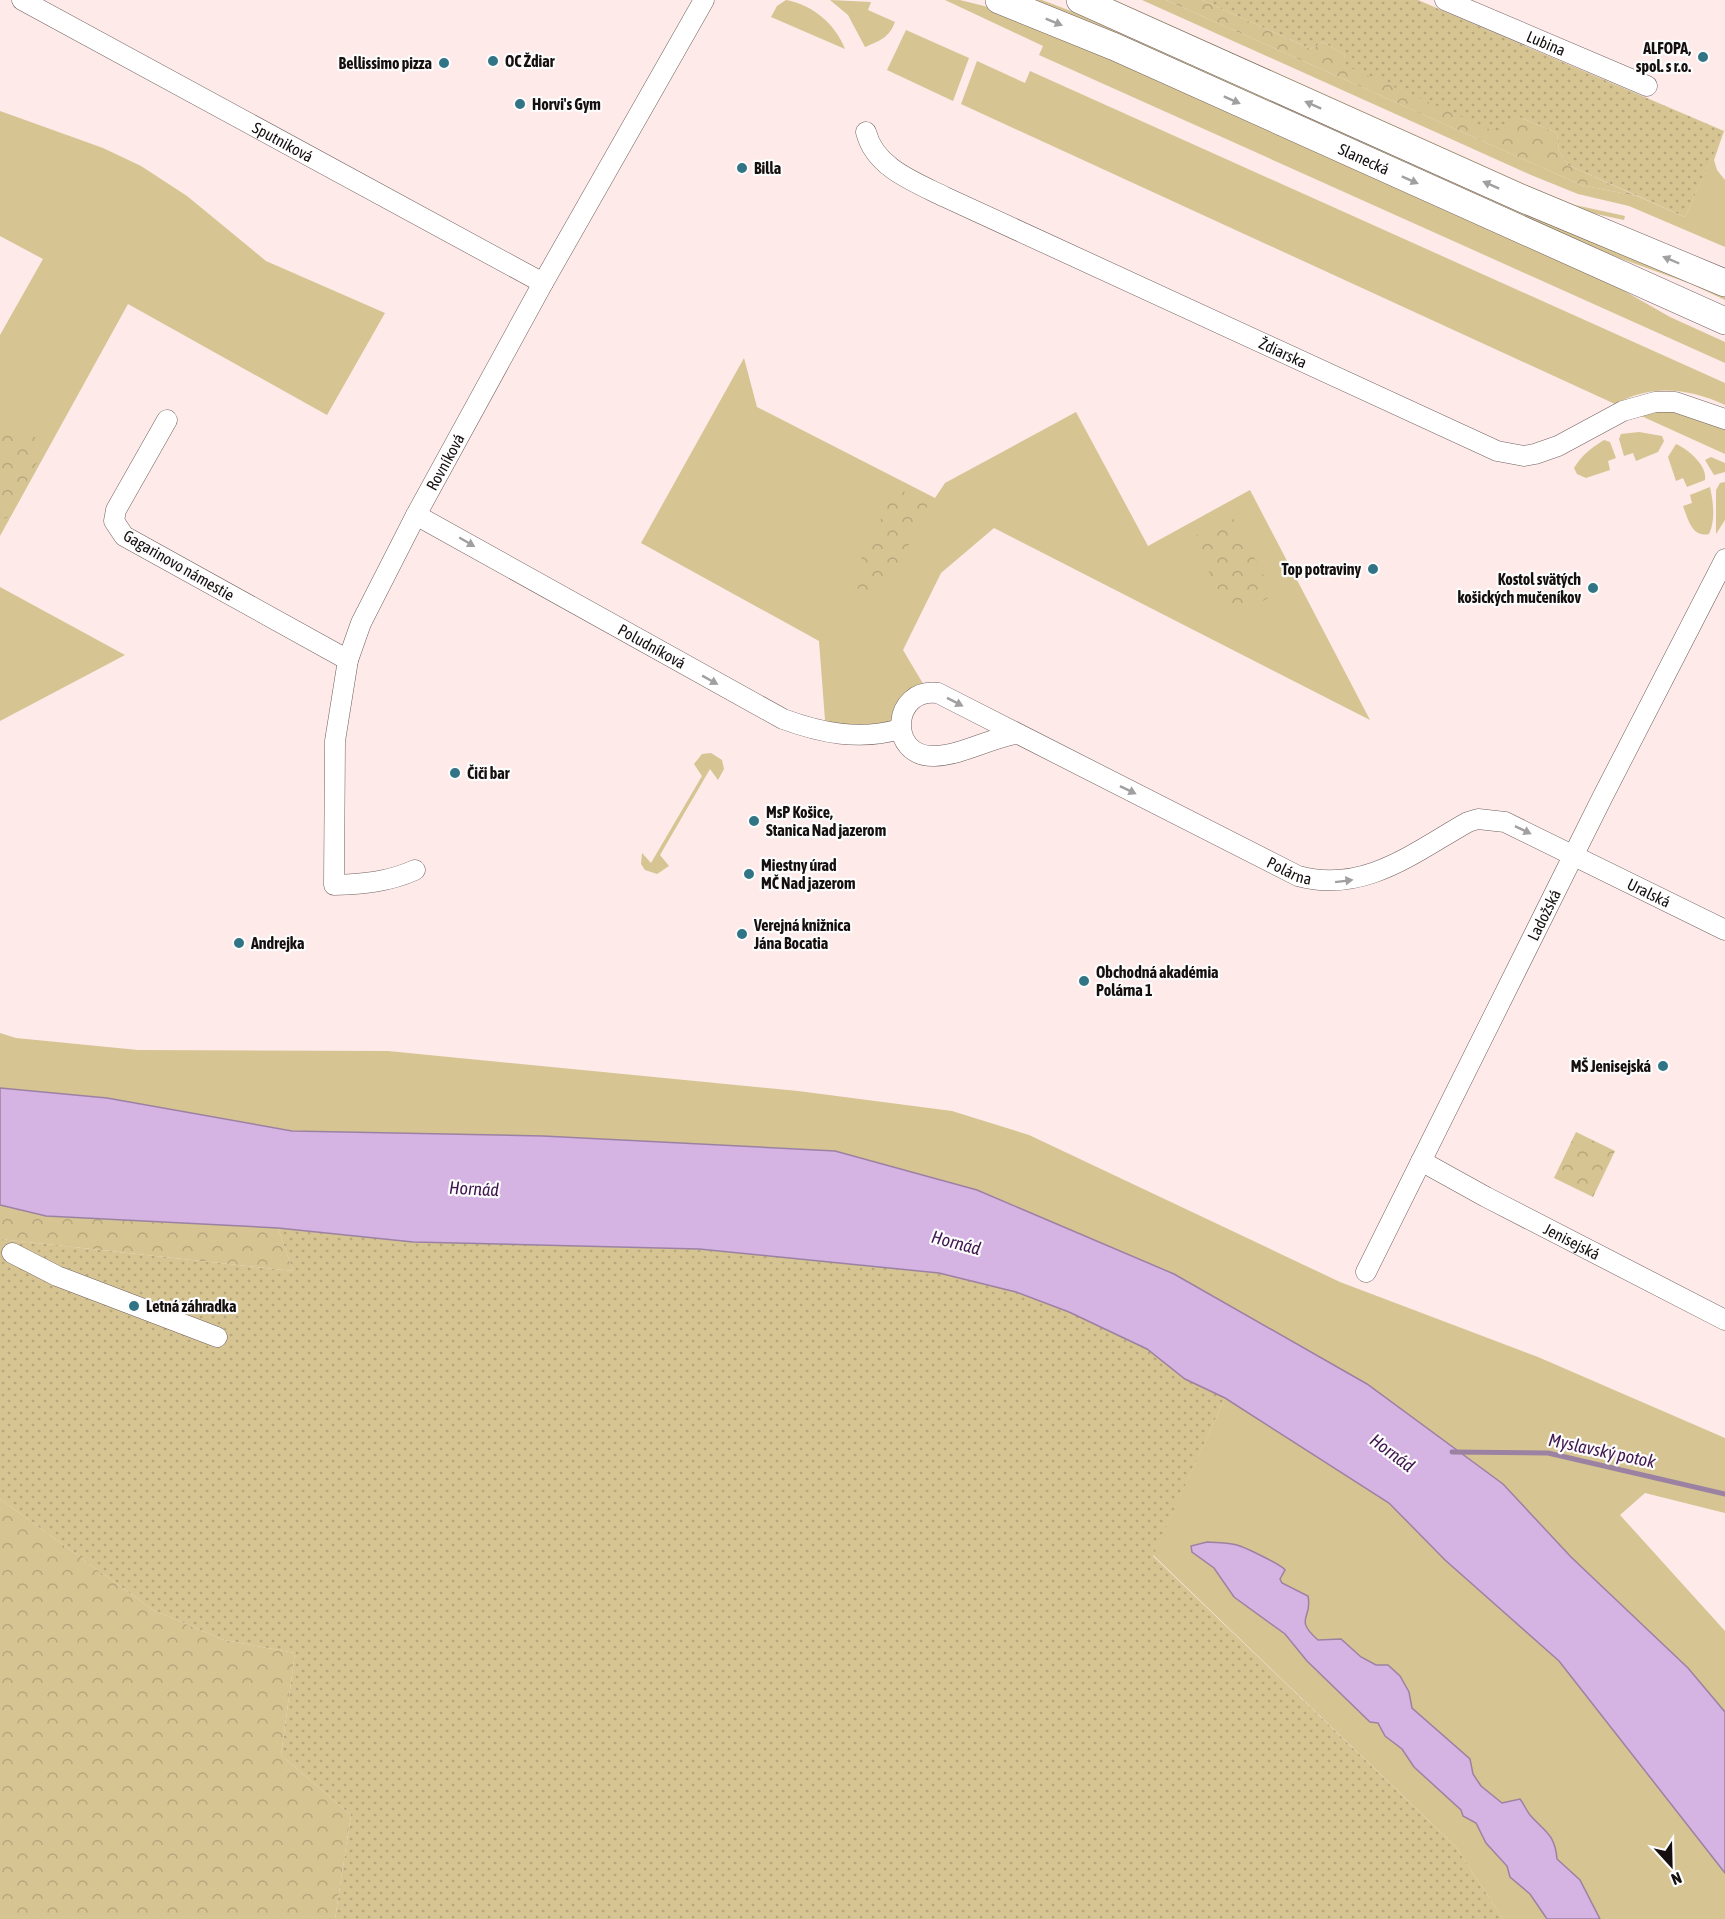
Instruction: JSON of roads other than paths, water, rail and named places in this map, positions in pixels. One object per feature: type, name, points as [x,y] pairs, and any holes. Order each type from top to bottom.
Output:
[{"type":"main road","name":"Slanecká","points":[[999,0],[1115,47],[1725,321]]},
{"type":"main road","name":"Slanecká","points":[[1080,0],[1521,198],[1725,283]]},
{"type":"street","name":"Sputniková","points":[[22,0],[543,283]]},
{"type":"street","name":"Rovníková","points":[[415,870],[393,880],[334,885],[335,741],[348,660],[361,622],[416,514],[543,283],[704,0]]},
{"type":"street","name":"Lubina","points":[[1445,0],[1647,86]]},
{"type":"street","name":"Ždiarska","points":[[866,132],[869,144],[880,158],[895,170],[937,193],[1497,451],[1524,456],[1535,454],[1558,446],[1623,411],[1655,402],[1675,402],[1725,419]]},
{"type":"street","name":"Gagarinovo námestie","points":[[166,420],[116,510],[114,521],[117,529],[152,552],[348,660]]},
{"type":"street","name":"Poludníková","points":[[416,514],[783,719],[826,733],[879,735],[900,729]]},
{"type":"street","name":"Ladožská","points":[[1366,1272],[1725,559]]},
{"type":"street","name":"Polárna","points":[[900,729],[900,718],[911,701],[928,692],[938,693],[1298,876],[1316,881],[1341,882],[1365,877],[1478,819],[1505,822],[1574,855]]},
{"type":"street","points":[[900,729],[910,747],[917,752],[932,756],[955,752],[997,737],[1016,734]]},
{"type":"street","name":"Uralská","points":[[1574,855],[1725,930]]},
{"type":"street","name":"Jenisejská","points":[[1421,1161],[1725,1320]]},
{"type":"street","points":[[12,1253],[57,1276],[217,1337]]},
{"type":"water","name":"Hornád","points":[[0,1088],[107,1098],[292,1131],[543,1136],[835,1151],[977,1190],[1174,1274],[1367,1384],[1503,1484],[1571,1557],[1688,1668],[1725,1712],[1725,1873],[1559,1661],[1445,1560],[1389,1503],[1225,1398],[1185,1379],[1147,1349],[1069,1312],[1016,1292],[939,1273],[699,1249],[413,1242],[278,1228],[46,1216],[0,1205]]},
{"type":"water","points":[[1207,1542],[1240,1546],[1283,1568],[1285,1570],[1280,1579],[1282,1583],[1308,1596],[1309,1604],[1305,1622],[1318,1640],[1341,1639],[1361,1657],[1376,1665],[1388,1665],[1400,1676],[1409,1692],[1412,1708],[1470,1759],[1473,1774],[1481,1786],[1502,1803],[1520,1799],[1530,1815],[1552,1839],[1557,1859],[1580,1880],[1600,1919],[1547,1919],[1530,1894],[1510,1877],[1507,1866],[1486,1843],[1476,1823],[1463,1816],[1461,1810],[1414,1767],[1402,1749],[1385,1736],[1378,1723],[1370,1722],[1307,1661],[1285,1634],[1234,1597],[1214,1568],[1192,1552],[1191,1546]]},
{"type":"waterway","name":"Myslavský potok","points":[[1452,1452],[1548,1453],[1725,1494]]},
{"type":"place","name":"ALFOPA, spol. s r.o.","points":[[1703,57]]},
{"type":"place","name":"OC Ždiar","points":[[493,61]]},
{"type":"place","name":"Bellissimo pizza","points":[[444,63]]},
{"type":"place","name":"Horvi's Gym","points":[[520,104]]},
{"type":"place","name":"Billa","points":[[742,168]]},
{"type":"place","name":"Top potraviny","points":[[1373,569]]},
{"type":"place","name":"Kostol svätých košických mučeníkov","points":[[1593,588]]},
{"type":"place","name":"Čiči bar","points":[[455,773]]},
{"type":"place","name":"MsP Košice, Stanica Nad jazerom","points":[[754,821]]},
{"type":"place","name":"Miestny úrad MČ Nad jazerom","points":[[749,874]]},
{"type":"place","name":"Verejná knižnica Jána Bocatia","points":[[742,934]]},
{"type":"place","name":"Andrejka","points":[[239,943]]},
{"type":"place","name":"Obchodná akadémia Polárna 1","points":[[1084,981]]},
{"type":"place","name":"MŠ Jenisejská","points":[[1663,1066]]},
{"type":"place","name":"Letná záhradka","points":[[134,1306]]}]
